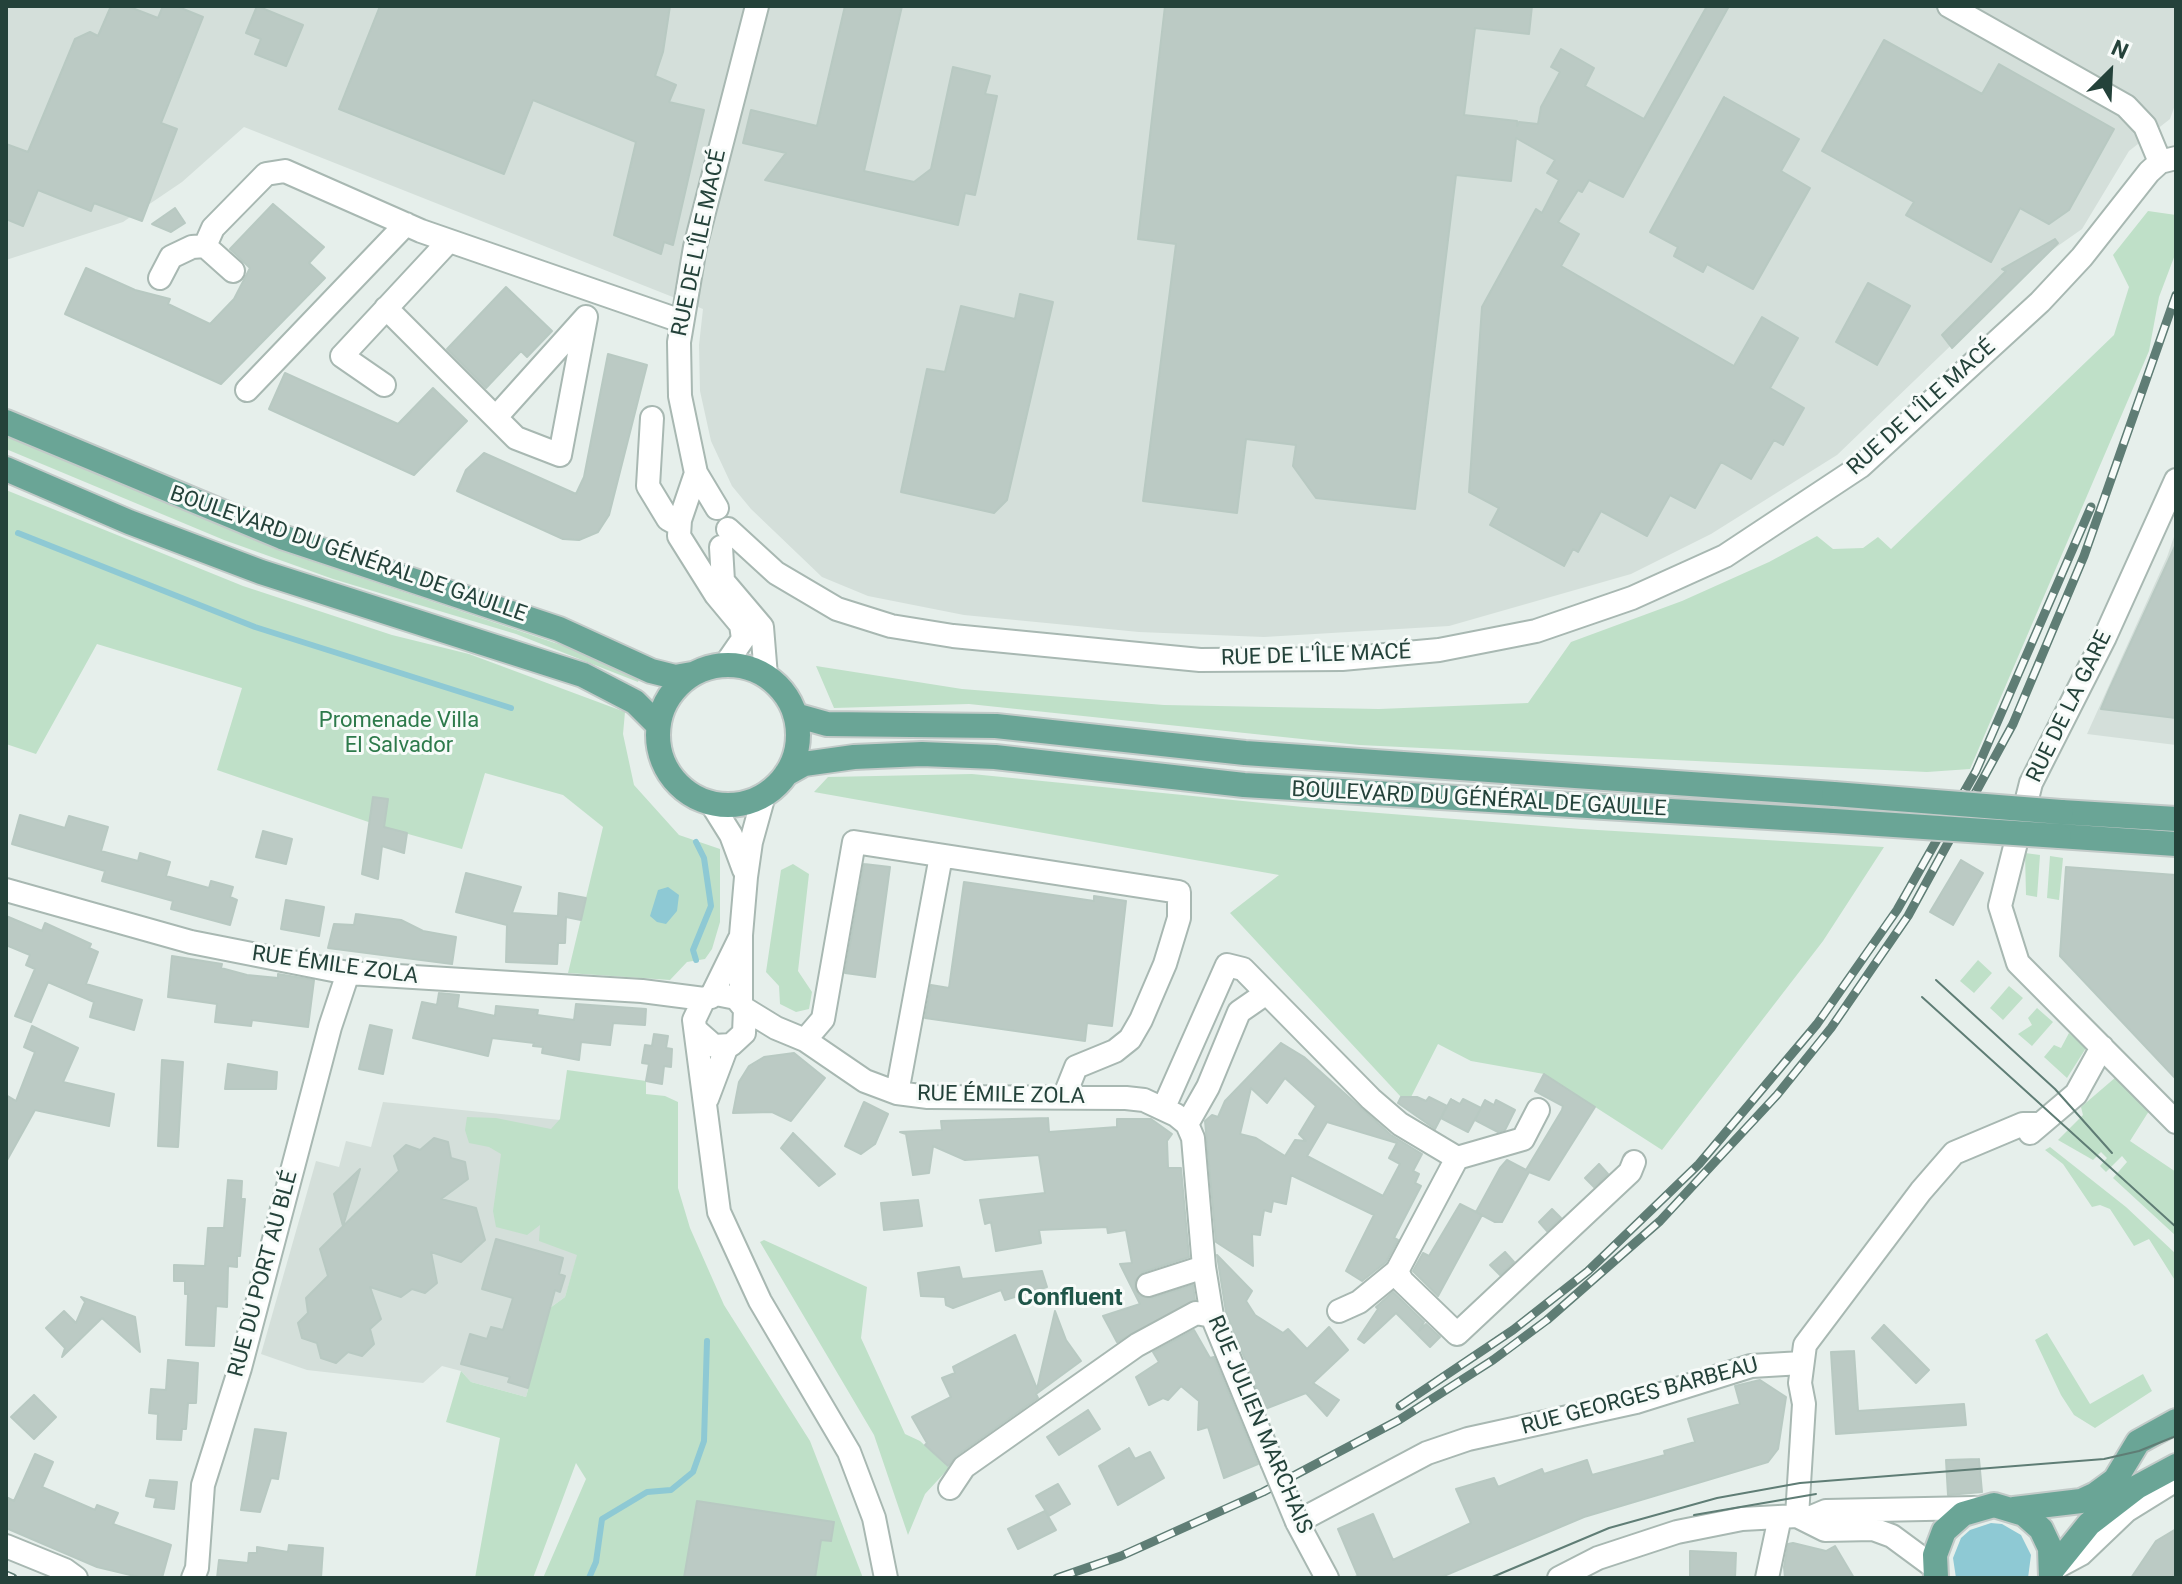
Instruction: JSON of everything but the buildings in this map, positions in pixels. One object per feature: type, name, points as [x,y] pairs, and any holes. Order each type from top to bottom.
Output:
[{"type":"main road","name":"BOULEVARD DU GÉNÉRAL DE GAULLE","points":[[6,422],[282,537],[559,629],[651,671],[675,677],[692,674]]},
{"type":"main road","name":"BOULEVARD DU GÉNÉRAL DE GAULLE","points":[[6,469],[129,522],[261,572],[390,615],[488,642],[583,675],[635,702],[658,725]]},
{"type":"main road","points":[[725,665],[748,668],[766,676],[785,694],[795,715],[797,750],[786,774],[764,795],[738,804],[711,803],[688,793],[670,775],[659,751],[658,725],[669,696],[692,674],[725,665]]},
{"type":"main road","name":"BOULEVARD DU GÉNÉRAL DE GAULLE","points":[[795,715],[827,724],[996,726],[1229,752],[1834,794],[2060,824],[2176,844]]},
{"type":"main road","name":"BOULEVARD DU GÉNÉRAL DE GAULLE","points":[[786,774],[804,764],[854,757],[922,754],[995,757],[1275,787],[1834,821],[2060,824],[2176,819]]},
{"type":"main road","points":[[1935,1573],[1938,1543],[1944,1531],[1974,1508],[1994,1505],[2014,1509],[2081,1501],[2115,1480],[2138,1442],[2176,1421]]},
{"type":"main road","points":[[2052,1574],[2089,1524],[2137,1487],[2176,1466]]},
{"type":"main road","points":[[2014,1509],[2041,1529],[2050,1548],[2052,1574]]},
{"type":"street","name":"RUE DE L'ÎLE MACÉ","points":[[730,109],[743,6]]},
{"type":"street","name":"RUE DE L'ÎLE MACÉ","points":[[717,508],[696,473],[680,396],[681,321],[757,6]]},
{"type":"street","points":[[1949,6],[2126,106],[2145,126],[2168,160]]},
{"type":"street","name":"RUE DE L'ÎLE MACÉ","points":[[729,541],[784,579],[837,609],[891,626],[953,636],[1200,660],[1313,660],[1439,650],[1536,631],[1632,598],[1725,556],[1861,466],[2040,302],[2168,160]]},
{"type":"street","points":[[205,246],[213,228],[266,174],[285,171],[449,241],[681,321]]},
{"type":"street","points":[[247,390],[406,224]]},
{"type":"street","points":[[384,385],[342,356],[449,241]]},
{"type":"street","points":[[160,278],[171,257],[192,247],[205,246],[233,271]]},
{"type":"street","points":[[497,416],[606,295]]},
{"type":"street","points":[[386,308],[516,438],[560,455],[586,317]]},
{"type":"street","points":[[652,418],[648,486],[668,519],[681,520]]},
{"type":"street","name":"RUE DE L'ÎLE MACÉ","points":[[681,520],[696,473]]},
{"type":"street","name":"RUE DE LA GARE","points":[[2176,480],[2105,637],[2031,783],[2000,906],[2018,963],[2176,1122]]},
{"type":"street","points":[[725,665],[743,639],[741,625],[716,595],[679,536],[681,520],[700,504],[717,508],[729,541],[723,581],[762,627],[766,676]]},
{"type":"street","points":[[688,548],[702,554],[729,541]]},
{"type":"street","points":[[706,1104],[736,1040],[743,1006],[741,935],[746,877],[751,842],[764,795]]},
{"type":"street","points":[[711,803],[731,835],[746,877]]},
{"type":"street","points":[[805,1040],[823,1019],[854,842],[1179,892],[1179,918],[1165,964],[1141,1020],[1130,1039],[1115,1051],[1076,1067],[1064,1097]]},
{"type":"street","points":[[897,1093],[941,856]]},
{"type":"street","name":"RUE ÉMILE ZOLA","points":[[6,890],[191,942],[348,973],[708,998]]},
{"type":"street","points":[[741,935],[695,1026],[706,1104],[706,1131],[719,1212],[760,1301],[837,1429],[874,1518],[886,1578]]},
{"type":"street","points":[[1164,1107],[1227,965],[1243,969],[1371,1099],[1400,1124],[1457,1158]]},
{"type":"street","name":"RUE DU PORT AU BLÉ","points":[[193,1578],[203,1485],[240,1368],[330,1027],[348,973]]},
{"type":"street","points":[[1187,1124],[1208,1087],[1239,1012],[1265,994]]},
{"type":"street","points":[[672,995],[714,1046],[776,1028]]},
{"type":"street","points":[[708,998],[729,995],[743,1006]]},
{"type":"street","name":"RUE ÉMILE ZOLA","points":[[743,1006],[776,1028],[805,1040],[865,1081],[897,1093],[928,1097],[1126,1098],[1164,1107],[1187,1124]]},
{"type":"street","points":[[1767,1578],[1795,1517],[1804,1404],[1802,1363],[1805,1345],[1921,1191],[1954,1153],[1989,1155],[2040,1124],[2076,1094],[2102,1047]]},
{"type":"street","points":[[1339,1311],[1359,1302],[1397,1271],[1457,1158],[1523,1139],[1538,1110]]},
{"type":"street","name":"RUE JULIEN MARCHAIS","points":[[1187,1124],[1193,1138],[1204,1267],[1212,1316],[1297,1522],[1327,1578]]},
{"type":"street","points":[[1397,1271],[1402,1281],[1457,1334],[1630,1172],[1634,1162]]},
{"type":"street","points":[[1148,1285],[1204,1267]]},
{"type":"street","points":[[950,1488],[964,1467],[1137,1345],[1196,1313],[1212,1316]]},
{"type":"street","name":"RUE GEORGES BARBEAU","points":[[1297,1522],[1427,1453],[1468,1439],[1596,1413],[1751,1366],[1802,1363]]},
{"type":"street","points":[[2052,1574],[2081,1554],[2126,1511],[2176,1480]]},
{"type":"street","points":[[1559,1578],[1598,1558],[1677,1532],[1742,1519],[1795,1517],[1826,1511],[1974,1508]]},
{"type":"street","points":[[1795,1517],[1825,1530],[1873,1529],[1892,1536],[1935,1573]]},
{"type":"street","points":[[6,1546],[65,1570],[76,1578]]},
{"type":"shaded area","points":[[6,6],[2176,6],[2176,102],[2170,119],[2129,151],[2082,229],[2045,255],[1837,455],[1711,534],[1631,574],[1449,626],[1264,637],[1139,632],[964,615],[868,596],[822,577],[751,509],[732,486],[711,441],[700,391],[699,345],[703,309],[244,127],[182,182],[123,222],[6,260]]},
{"type":"shaded area","points":[[2176,531],[2176,745],[2087,734],[2167,557]]},
{"type":"shaded area","points":[[383,1102],[560,1120],[578,1254],[565,1297],[550,1308],[526,1397],[471,1382],[461,1371],[442,1366],[423,1383],[307,1370],[261,1354],[316,1161],[339,1167],[346,1141],[371,1147]]},
{"type":"green space","points":[[2148,211],[2176,215],[2176,252],[2159,297],[2149,351],[1970,769],[1927,772],[1359,745],[969,704],[834,708],[816,666],[962,689],[1164,705],[1379,709],[1528,703],[1571,642],[1682,601],[1769,562],[1817,536],[1833,549],[1863,548],[1878,537],[1891,549],[2114,335],[2129,287],[2113,255]]},
{"type":"green space","points":[[6,436],[273,548],[579,651],[639,679],[638,682],[516,634],[333,579],[224,540],[6,449]]},
{"type":"green space","name":"Promenade Villa El Salvador","points":[[6,490],[243,586],[392,635],[469,654],[625,712],[623,734],[634,785],[679,835],[720,849],[720,922],[712,949],[705,959],[687,962],[670,980],[568,973],[603,827],[563,795],[485,773],[462,849],[383,827],[217,770],[242,688],[97,644],[36,754],[6,744]]},
{"type":"green space","points":[[972,774],[1303,807],[1581,829],[1884,847],[1823,941],[1662,1150],[1544,1074],[1471,1061],[1438,1044],[1411,1097],[1401,1097],[1230,913],[1279,875],[814,792],[828,777]]},
{"type":"green space","points":[[2025,853],[2040,855],[2037,897],[2026,895]]},
{"type":"green space","points":[[2050,856],[2063,858],[2059,900],[2047,898]]},
{"type":"green space","points":[[793,864],[809,874],[798,971],[812,992],[809,1009],[796,1012],[780,1004],[779,986],[766,972],[781,870]]},
{"type":"green space","points":[[1978,960],[1992,973],[1974,993],[1960,981]]},
{"type":"green space","points":[[2009,986],[2023,998],[2003,1020],[1990,1008]]},
{"type":"green space","points":[[2037,1008],[2053,1022],[2032,1046],[2018,1034],[2032,1025],[2028,1018]]},
{"type":"green space","points":[[2069,1033],[2086,1048],[2067,1078],[2044,1057],[2054,1045],[2061,1048]]},
{"type":"green space","points":[[567,1070],[646,1081],[646,1094],[665,1096],[678,1102],[678,1188],[690,1228],[724,1305],[810,1441],[863,1578],[543,1578],[586,1479],[576,1463],[533,1578],[475,1578],[500,1438],[446,1422],[461,1371],[471,1382],[526,1397],[550,1308],[565,1297],[577,1255],[539,1241],[540,1225],[527,1235],[496,1227],[493,1211],[501,1154],[489,1147],[469,1143],[465,1130],[467,1117],[496,1118],[551,1129],[560,1119]]},
{"type":"green space","points":[[2116,1077],[2149,1111],[2130,1141],[2176,1172],[2176,1236],[2113,1178],[2127,1162],[2122,1156],[2106,1172],[2100,1166],[2107,1158],[2101,1152],[2093,1160],[2058,1140],[2083,1115],[2081,1107]]},
{"type":"green space","points":[[2050,1147],[2126,1207],[2176,1254],[2176,1282],[2149,1239],[2134,1246],[2110,1209],[2100,1205],[2092,1207],[2063,1164],[2045,1150]]},
{"type":"green space","points":[[764,1240],[867,1287],[861,1338],[905,1434],[920,1441],[949,1468],[925,1494],[908,1535],[874,1435],[760,1242]]},
{"type":"green space","points":[[2047,1333],[2090,1404],[2143,1374],[2152,1391],[2095,1428],[2074,1415],[2061,1395],[2035,1340]]},
{"type":"water","points":[[668,887],[679,895],[677,911],[666,924],[650,916],[658,890]]},
{"type":"water","points":[[1991,1523],[2002,1524],[2021,1535],[2031,1555],[2028,1578],[1956,1578],[1953,1558],[1961,1538],[1970,1530]]},
{"type":"waterway","points":[[18,533],[255,627],[511,708]]},
{"type":"waterway","points":[[696,842],[704,858],[711,906],[693,950],[696,960]]},
{"type":"waterway","points":[[589,1578],[596,1562],[602,1519],[647,1492],[671,1490],[693,1472],[704,1441],[707,1341]]},
{"type":"tram line","points":[[1936,980],[2055,1089],[2112,1153]]},
{"type":"tram line","points":[[1922,997],[2176,1227]]},
{"type":"tram line","points":[[1490,1578],[1609,1528],[1717,1498],[1800,1483],[2104,1459],[2139,1451],[2176,1436]]},
{"type":"tram line","points":[[1694,1515],[1816,1494]]},
{"type":"railway","points":[[1057,1578],[1121,1556],[1263,1492],[1399,1420],[1493,1360],[1547,1320],[1660,1221],[1777,1095],[1831,1028],[1908,916],[2013,724],[2084,556],[2176,295]]},
{"type":"railway","points":[[1400,1406],[1513,1330],[1588,1271],[1699,1164],[1817,1024],[1897,910],[1976,771],[2091,507]]},
{"type":"railway","points":[[6,1575],[13,1578]]},
{"type":"district","name":"Confluent","points":[[1070,1299]]}]
